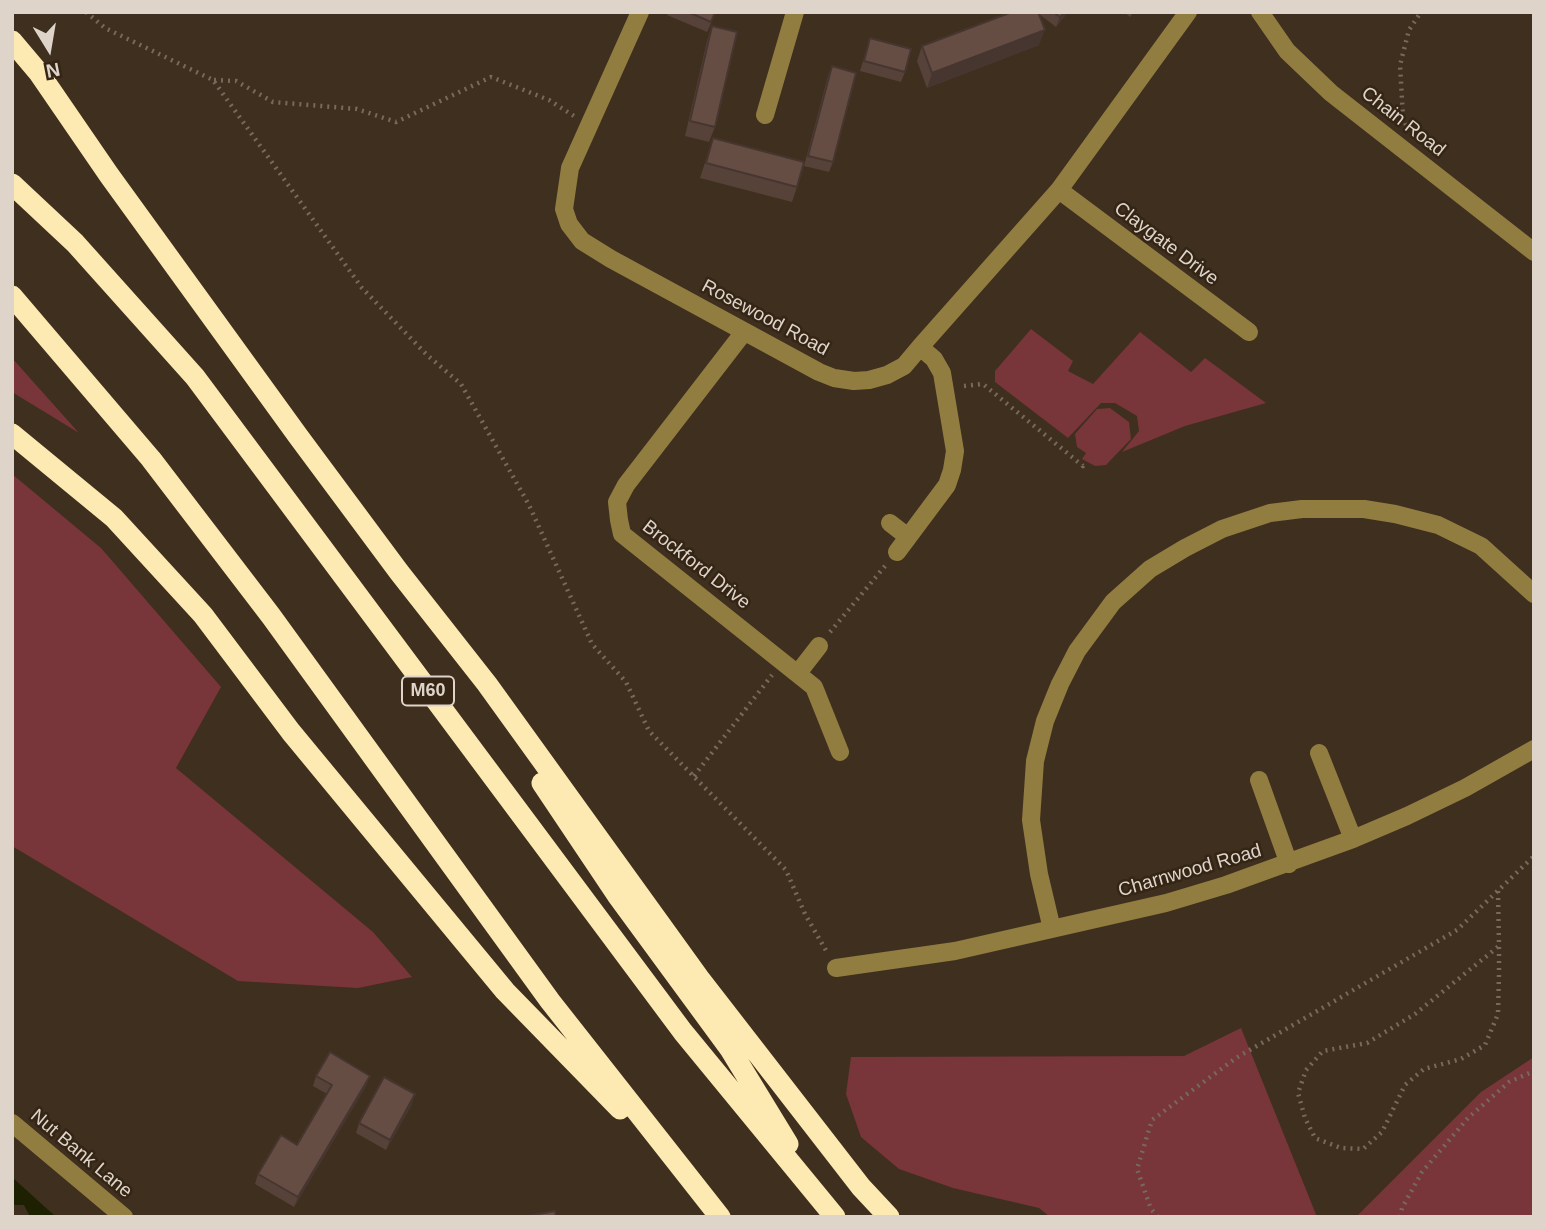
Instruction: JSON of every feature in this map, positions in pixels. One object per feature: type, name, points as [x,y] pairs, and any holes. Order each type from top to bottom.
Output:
[{"type":"highway","name":"M60","points":[[12,41],[39,73],[212,317],[399,572],[487,684],[699,978],[861,1187],[889,1217]]},
{"type":"highway","name":"M60","points":[[12,184],[75,243],[195,377],[683,1032],[832,1214]]},
{"type":"highway","points":[[12,296],[150,459],[271,616],[550,1001],[720,1217]]},
{"type":"highway","points":[[12,434],[114,518],[203,615],[291,732],[505,991],[692,1184]]},
{"type":"highway","name":"M60","points":[[399,572],[617,895],[730,1049],[832,1214]]},
{"type":"street","name":"Rosewood Road","points":[[640,12],[570,168],[564,209],[575,234],[611,259],[819,372],[853,381],[887,375],[904,366],[1059,190],[1188,12]]},
{"type":"street","points":[[765,115],[795,12]]},
{"type":"street","name":"Chain Road","points":[[1264,14],[1287,51],[1331,93],[1534,252]]},
{"type":"street","name":"Claygate Drive","points":[[1059,190],[1248,332]]},
{"type":"street","name":"Brockford Drive","points":[[744,331],[626,485],[617,502],[622,534],[814,687],[840,752]]},
{"type":"street","points":[[897,552],[947,485],[955,452],[942,373],[934,359],[920,347]]},
{"type":"street","points":[[1052,929],[1039,874],[1031,820],[1035,761],[1045,721],[1077,651],[1113,602],[1150,569],[1222,529],[1270,513],[1301,509],[1364,509],[1438,525],[1481,547],[1534,594]]},
{"type":"street","points":[[890,523],[908,537]]},
{"type":"street","points":[[798,673],[819,646]]},
{"type":"street","name":"Charnwood Road","points":[[836,968],[955,951],[1166,903],[1289,864],[1353,839],[1465,788],[1534,750]]},
{"type":"street","points":[[1319,753],[1353,839]]},
{"type":"street","points":[[1259,780],[1289,864]]},
{"type":"street","name":"Nut Bank Lane","points":[[12,1123],[124,1217]]},
{"type":"path","points":[[86,12],[106,28],[213,80],[236,81],[273,102],[357,109],[396,122],[491,77],[549,100],[590,126]]},
{"type":"path","points":[[1406,127],[1400,65],[1409,30],[1421,12]]},
{"type":"path","points":[[213,80],[362,288],[427,355],[461,383],[529,505],[592,644],[626,682],[649,732],[786,870],[805,914],[836,968]]},
{"type":"path","points":[[944,388],[983,384],[1083,466],[1086,462]]},
{"type":"path","points":[[819,646],[897,552]]},
{"type":"path","points":[[694,777],[783,660]]},
{"type":"path","points":[[1157,1217],[1151,1209],[1137,1169],[1152,1121],[1236,1058],[1457,930],[1534,856]]},
{"type":"path","points":[[1498,891],[1499,946],[1497,1014],[1485,1045],[1461,1059],[1424,1069],[1405,1085],[1382,1132],[1363,1149],[1341,1148],[1315,1138],[1305,1118],[1298,1093],[1306,1070],[1323,1051],[1367,1043],[1415,1014],[1499,946]]},
{"type":"path","points":[[1400,1217],[1402,1208],[1422,1172],[1468,1118],[1509,1082],[1534,1071]]},
{"type":"shaded area","points":[[1031,329],[1073,361],[1068,371],[1093,384],[1140,332],[1191,372],[1205,358],[1266,403],[1185,426],[1122,452],[1139,431],[1137,416],[1115,403],[1101,403],[1068,438],[995,382],[995,371]]},
{"type":"shaded area","points":[[12,358],[79,433],[12,392]]},
{"type":"shaded area","points":[[1110,408],[1129,422],[1131,439],[1106,465],[1095,466],[1082,459],[1086,453],[1077,447],[1075,434],[1097,409]]},
{"type":"shaded area","points":[[12,474],[101,548],[221,687],[176,768],[373,932],[412,977],[358,988],[238,981],[12,846]]},
{"type":"shaded area","points":[[1241,1028],[1317,1217],[1050,1217],[1039,1208],[953,1188],[899,1169],[861,1137],[846,1094],[851,1057],[1184,1056]]},
{"type":"shaded area","points":[[1534,1057],[1534,1217],[1356,1217],[1481,1092]]},
{"type":"shaded area","points":[[12,1177],[56,1217],[30,1217],[24,1205],[12,1205]]},
{"type":"building","points":[[688,12],[715,12],[711,22]]},
{"type":"building","points":[[1012,12],[1038,12],[1045,30],[932,73],[922,46]]},
{"type":"building","points":[[712,26],[737,32],[715,127],[690,121]]},
{"type":"building","points":[[870,38],[911,49],[905,72],[864,61]]},
{"type":"building","points":[[832,66],[856,73],[833,162],[808,156]]},
{"type":"building","points":[[713,138],[804,162],[797,187],[706,163]]},
{"type":"building","points":[[330,1052],[370,1076],[298,1197],[258,1174],[281,1135],[297,1145],[332,1085],[316,1076]]},
{"type":"building","points":[[384,1077],[415,1094],[390,1140],[359,1123]]},
{"type":"building","points":[[555,1211],[556,1217],[528,1217],[528,1216]]}]
